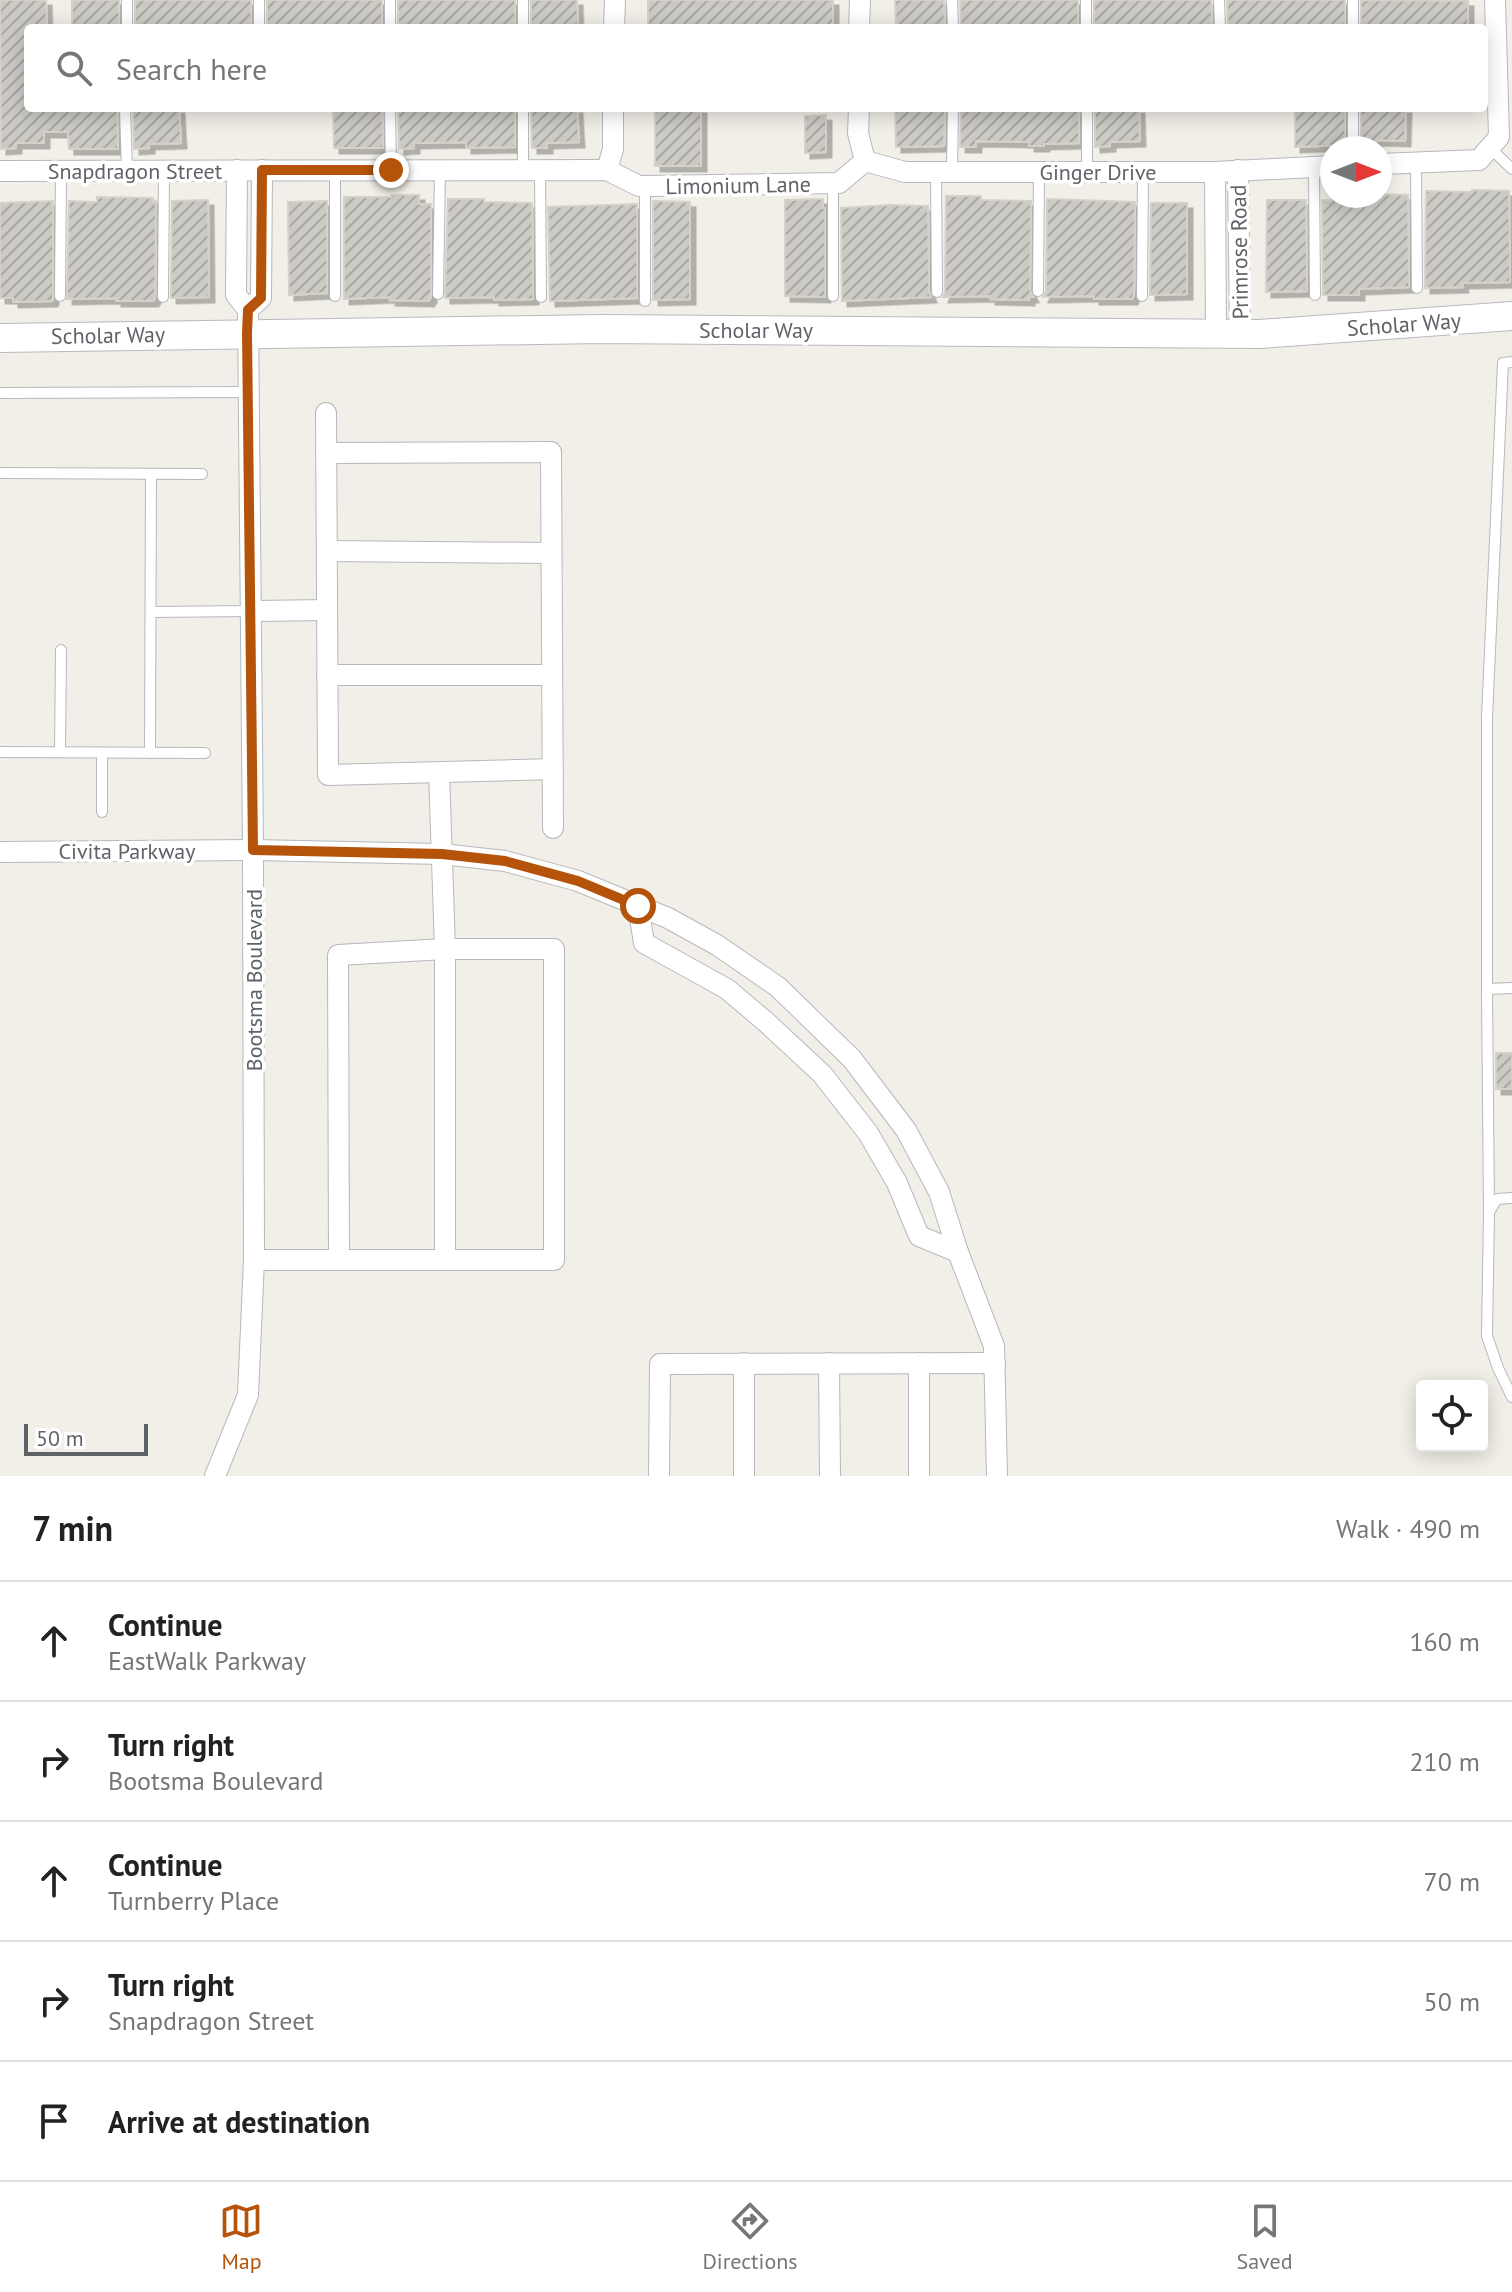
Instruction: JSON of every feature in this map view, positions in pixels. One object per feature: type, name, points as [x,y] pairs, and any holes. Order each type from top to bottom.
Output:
[{"type":"street","points":[[614,24],[615,0]]},
{"type":"street","points":[[859,24],[860,0]]},
{"type":"street","points":[[1392,164],[1485,154],[1499,137],[1495,0]]},
{"type":"street","points":[[607,170],[613,149],[613,112]]},
{"type":"street","points":[[859,112],[858,133],[865,161]]},
{"type":"street","name":"Limonium Lane","points":[[607,170],[639,186],[839,183],[865,161]]},
{"type":"street","name":"Ginger Drive","points":[[865,161],[905,172],[1215,172],[1320,167]]},
{"type":"street","points":[[237,170],[236,295],[248,321]]},
{"type":"street","points":[[248,321],[261,298],[262,170]]},
{"type":"street","name":"Snapdragon Street","points":[[0,171],[607,170]]},
{"type":"street","name":"Primrose Road","points":[[1228,334],[1238,170]]},
{"type":"street","name":"Primrose Road","points":[[1215,172],[1228,334]]},
{"type":"street","name":"Scholar Way","points":[[0,338],[248,321],[600,329],[1260,334],[1512,316]]},
{"type":"street","name":"Bootsma Boulevard","points":[[215,1476],[248,1395],[254,1260],[248,321]]},
{"type":"street","points":[[326,413],[328,775],[553,769]]},
{"type":"street","points":[[326,453],[551,452],[553,828]]},
{"type":"street","points":[[327,551],[551,553]]},
{"type":"street","points":[[251,611],[327,610]]},
{"type":"street","points":[[327,675],[552,675]]},
{"type":"street","points":[[439,772],[445,949],[445,1259]]},
{"type":"street","name":"Civita Parkway","points":[[0,852],[253,850],[442,854],[505,861],[578,881],[668,918],[717,945],[778,987],[852,1059],[906,1130],[939,1192],[994,1346],[997,1476]]},
{"type":"street","points":[[638,906],[644,943],[727,989],[822,1074],[868,1133],[897,1183],[919,1236],[958,1252]]},
{"type":"street","points":[[254,1260],[554,1260],[554,949],[445,949],[338,955],[339,1259]]},
{"type":"street","points":[[744,1363],[744,1476]]},
{"type":"street","points":[[829,1363],[830,1476]]},
{"type":"street","points":[[919,1363],[919,1476]]},
{"type":"street","points":[[659,1476],[660,1364],[995,1363]]},
{"type":"lane","points":[[127,0],[127,24]]},
{"type":"lane","points":[[259,0],[259,24]]},
{"type":"lane","points":[[390,0],[390,24]]},
{"type":"lane","points":[[523,0],[523,24]]},
{"type":"lane","points":[[952,0],[953,24]]},
{"type":"lane","points":[[1086,0],[1086,24]]},
{"type":"lane","points":[[1219,0],[1220,24]]},
{"type":"lane","points":[[1353,0],[1353,24]]},
{"type":"lane","points":[[125,112],[127,170]]},
{"type":"lane","points":[[390,112],[391,170]]},
{"type":"lane","points":[[524,112],[532,170],[541,297]]},
{"type":"lane","points":[[937,292],[944,172],[952,112]]},
{"type":"lane","points":[[1087,112],[1087,172]]},
{"type":"lane","points":[[1353,112],[1353,136]]},
{"type":"lane","points":[[1485,154],[1512,169]]},
{"type":"lane","points":[[1416,163],[1417,288]]},
{"type":"lane","points":[[335,170],[335,296]]},
{"type":"lane","points":[[438,294],[440,170]]},
{"type":"lane","points":[[60,296],[61,171]]},
{"type":"lane","points":[[163,297],[164,171]]},
{"type":"lane","points":[[1038,291],[1039,172]]},
{"type":"lane","points":[[1142,296],[1143,172]]},
{"type":"lane","points":[[833,183],[833,296]]},
{"type":"lane","points":[[645,186],[645,301]]},
{"type":"lane","points":[[1315,295],[1320,208]]},
{"type":"lane","points":[[1512,362],[1503,363],[1487,717],[1487,1336],[1512,1397]]},
{"type":"lane","points":[[0,393],[248,392]]},
{"type":"lane","points":[[0,473],[202,474]]},
{"type":"lane","points":[[150,753],[151,474]]},
{"type":"lane","points":[[151,612],[251,611]]},
{"type":"lane","points":[[60,752],[61,650]]},
{"type":"lane","points":[[0,752],[205,753]]},
{"type":"lane","points":[[102,753],[102,812]]},
{"type":"lane","points":[[1487,989],[1512,988]]},
{"type":"lane","points":[[1489,1212],[1497,1199],[1512,1198]]},
{"type":"building","points":[[0,0],[46,0],[47,24],[24,24],[24,112],[117,112],[118,149],[69,149],[68,132],[44,132],[44,143],[16,143],[16,148],[1,149]]},
{"type":"building","points":[[72,0],[119,0],[119,24],[72,24]]},
{"type":"building","points":[[135,0],[251,0],[251,24],[135,24]]},
{"type":"building","points":[[267,0],[382,0],[382,24],[267,24]]},
{"type":"building","points":[[398,0],[515,0],[515,24],[398,24]]},
{"type":"building","points":[[531,0],[577,0],[578,24],[531,24]]},
{"type":"building","points":[[648,0],[833,0],[833,24],[648,24]]},
{"type":"building","points":[[895,0],[944,0],[945,24],[896,24]]},
{"type":"building","points":[[960,0],[1078,0],[1078,24],[961,24]]},
{"type":"building","points":[[1094,0],[1211,0],[1212,24],[1094,24]]},
{"type":"building","points":[[1227,0],[1345,0],[1345,24],[1228,24]]},
{"type":"building","points":[[1361,0],[1468,1],[1468,24],[1361,24]]},
{"type":"building","points":[[133,112],[179,112],[181,143],[149,144],[149,148],[134,149]]},
{"type":"building","points":[[333,112],[382,112],[383,148],[334,148]]},
{"type":"building","points":[[398,112],[515,112],[515,147],[466,148],[466,142],[414,143],[414,148],[399,149]]},
{"type":"building","points":[[531,112],[577,112],[579,142],[547,143],[547,148],[532,148]]},
{"type":"building","points":[[655,112],[701,112],[701,166],[655,166]]},
{"type":"building","points":[[895,112],[945,112],[944,146],[896,147]]},
{"type":"building","points":[[961,112],[1079,112],[1079,143],[1029,146],[1029,142],[976,141],[976,147],[960,147]]},
{"type":"building","points":[[1095,112],[1139,112],[1140,141],[1110,142],[1110,146],[1095,147]]},
{"type":"building","points":[[1295,112],[1345,112],[1345,136],[1320,136],[1320,146],[1295,147]]},
{"type":"building","points":[[1361,112],[1406,112],[1405,141],[1392,141],[1392,136],[1361,136]]},
{"type":"building","points":[[826,115],[826,152],[805,153],[805,116]]},
{"type":"building","points":[[1426,191],[1509,191],[1510,282],[1425,288]]},
{"type":"building","points":[[1392,194],[1408,195],[1409,287],[1359,289],[1359,295],[1323,295],[1322,208],[1392,208]]},
{"type":"building","points":[[419,195],[419,204],[431,204],[431,298],[429,301],[390,300],[391,297],[344,299],[344,197]]},
{"type":"building","points":[[946,196],[1031,201],[1030,291],[1033,297],[1029,300],[990,299],[990,296],[943,297]]},
{"type":"building","points":[[97,197],[153,198],[153,202],[156,201],[153,301],[67,299],[69,201],[97,202]]},
{"type":"building","points":[[448,199],[532,203],[533,299],[445,298]]},
{"type":"building","points":[[823,199],[825,297],[785,296],[785,200]]},
{"type":"building","points":[[1047,199],[1135,202],[1132,299],[1043,297],[1046,291]]},
{"type":"building","points":[[208,200],[209,297],[171,298],[172,201]]},
{"type":"building","points":[[1267,200],[1306,200],[1307,291],[1266,292]]},
{"type":"building","points":[[53,201],[52,301],[13,302],[13,298],[0,298],[0,203]]},
{"type":"building","points":[[327,201],[327,293],[289,295],[288,202]]},
{"type":"building","points":[[653,201],[690,202],[690,299],[653,300]]},
{"type":"building","points":[[1151,203],[1187,203],[1187,294],[1150,295]]},
{"type":"building","points":[[637,204],[637,298],[550,301],[548,207]]},
{"type":"building","points":[[928,206],[931,297],[842,301],[841,208]]},
{"type":"building","points":[[1496,1053],[1512,1053],[1512,1089],[1496,1089]]},
{"type":"route","points":[[391,170],[262,170],[261,298],[248,310],[247,333],[253,850],[442,854],[505,861],[578,881],[638,906]]}]
